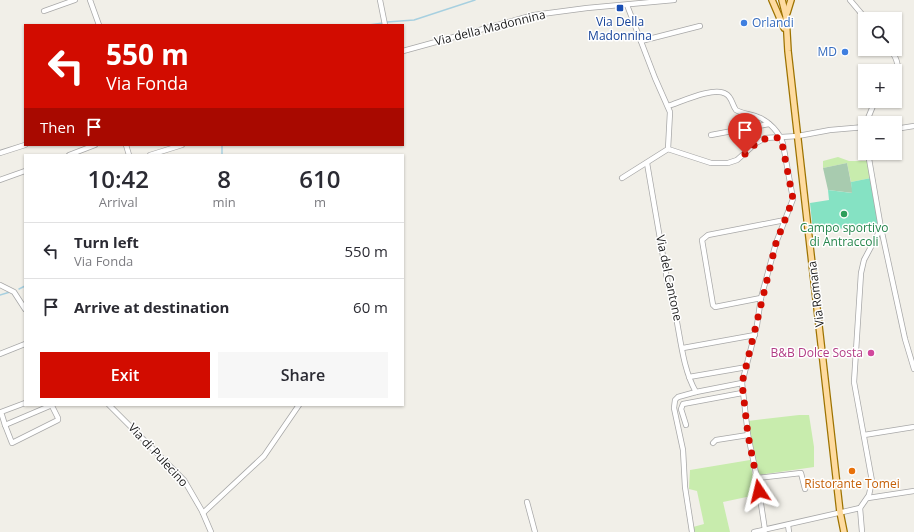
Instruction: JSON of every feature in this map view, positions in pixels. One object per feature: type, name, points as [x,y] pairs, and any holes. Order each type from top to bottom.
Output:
[{"type":"main road","points":[[772,0],[786,32]]},
{"type":"main road","points":[[782,0],[786,16],[786,32]]},
{"type":"main road","points":[[786,16],[791,0]]},
{"type":"main road","name":"Via Romana","points":[[786,32],[840,512],[844,532]]},
{"type":"street","points":[[44,11],[74,0]]},
{"type":"street","points":[[90,0],[99,24]]},
{"type":"street","points":[[380,0],[384,23]]},
{"type":"street","name":"Via della Madonnina","points":[[404,51],[534,15],[587,8],[674,0]]},
{"type":"street","points":[[850,0],[860,12]]},
{"type":"street","points":[[627,5],[668,106],[671,117],[668,149]]},
{"type":"street","points":[[641,41],[700,26]]},
{"type":"street","points":[[668,106],[704,94],[720,92],[728,95],[736,110],[759,117],[769,124],[781,138],[793,192],[792,205],[776,243],[761,298],[755,335],[742,383],[748,435],[757,478],[764,530]]},
{"type":"street","points":[[711,135],[769,124]]},
{"type":"street","points":[[902,128],[914,126]]},
{"type":"street","points":[[668,149],[711,163],[728,163],[736,160],[760,140],[858,128]]},
{"type":"street","points":[[0,153],[24,145]]},
{"type":"street","points":[[72,154],[92,146]]},
{"type":"street","points":[[153,154],[179,146]]},
{"type":"street","points":[[622,178],[668,149]]},
{"type":"street","points":[[869,160],[881,228],[905,339],[914,369]]},
{"type":"street","name":"Via del Cantone","points":[[647,163],[668,285],[674,302],[690,377],[696,392]]},
{"type":"street","points":[[0,180],[24,171]]},
{"type":"street","points":[[761,298],[715,307],[713,305],[702,240],[708,235],[785,220]]},
{"type":"street","points":[[754,532],[860,508],[868,498],[871,491],[872,481],[854,382],[859,292],[862,266],[881,228]]},
{"type":"street","points":[[0,285],[14,292],[24,307]]},
{"type":"street","points":[[683,348],[755,335]]},
{"type":"street","points":[[0,354],[24,344]]},
{"type":"street","points":[[690,377],[747,367]]},
{"type":"street","points":[[692,532],[685,487],[683,450],[674,408],[678,397],[742,383]]},
{"type":"street","points":[[686,425],[681,409],[683,404],[742,393]]},
{"type":"street","points":[[5,425],[52,406],[58,420],[12,442],[9,440],[1,412],[24,403]]},
{"type":"street","name":"Via di Pulecino","points":[[110,406],[184,480],[203,513],[211,532]]},
{"type":"street","points":[[203,513],[264,456],[298,406]]},
{"type":"street","points":[[864,435],[914,427]]},
{"type":"street","points":[[713,443],[716,440],[748,435]]},
{"type":"street","points":[[757,478],[801,473],[805,489]]},
{"type":"street","points":[[868,498],[914,491]]},
{"type":"street","points":[[527,502],[535,532]]},
{"type":"street","points":[[860,508],[862,532]]},
{"type":"street","points":[[788,524],[789,532]]},
{"type":"green space","points":[[838,157],[849,161],[868,161],[871,178],[851,182],[847,163],[823,168],[823,161]]},
{"type":"green space","points":[[847,163],[853,193],[828,190],[823,168]]},
{"type":"green space","name":"Campo sportivo di Antraccoli","points":[[871,178],[878,224],[813,232],[810,203],[829,200],[828,190],[852,193],[851,182]]},
{"type":"green space","points":[[809,415],[814,447],[814,467],[758,475],[748,421]]},
{"type":"green space","points":[[750,460],[756,495],[723,502],[730,532],[694,532],[693,527],[704,524],[697,491],[689,489],[690,470]]},
{"type":"waterway","points":[[387,22],[414,20],[475,0]]},
{"type":"waterway","points":[[376,24],[383,23]]},
{"type":"waterway","points":[[222,146],[222,154]]},
{"type":"waterway","points":[[19,289],[24,286]]},
{"type":"waterway","points":[[0,295],[10,292]]},
{"type":"place","name":"Via Della Madonnina","points":[[620,8]]},
{"type":"place","name":"Orlandi","points":[[744,23]]},
{"type":"place","name":"MD","points":[[845,52]]},
{"type":"place","name":"Campo sportivo di Antraccoli","points":[[844,214]]},
{"type":"place","name":"B&B Dolce Sosta","points":[[871,353]]},
{"type":"place","name":"Ristorante Tomei","points":[[852,471]]},
{"type":"route","points":[[745,154],[760,140],[775,137],[781,138],[793,192],[792,205],[776,243],[761,298],[757,325],[742,383],[748,435],[759,491]]}]
